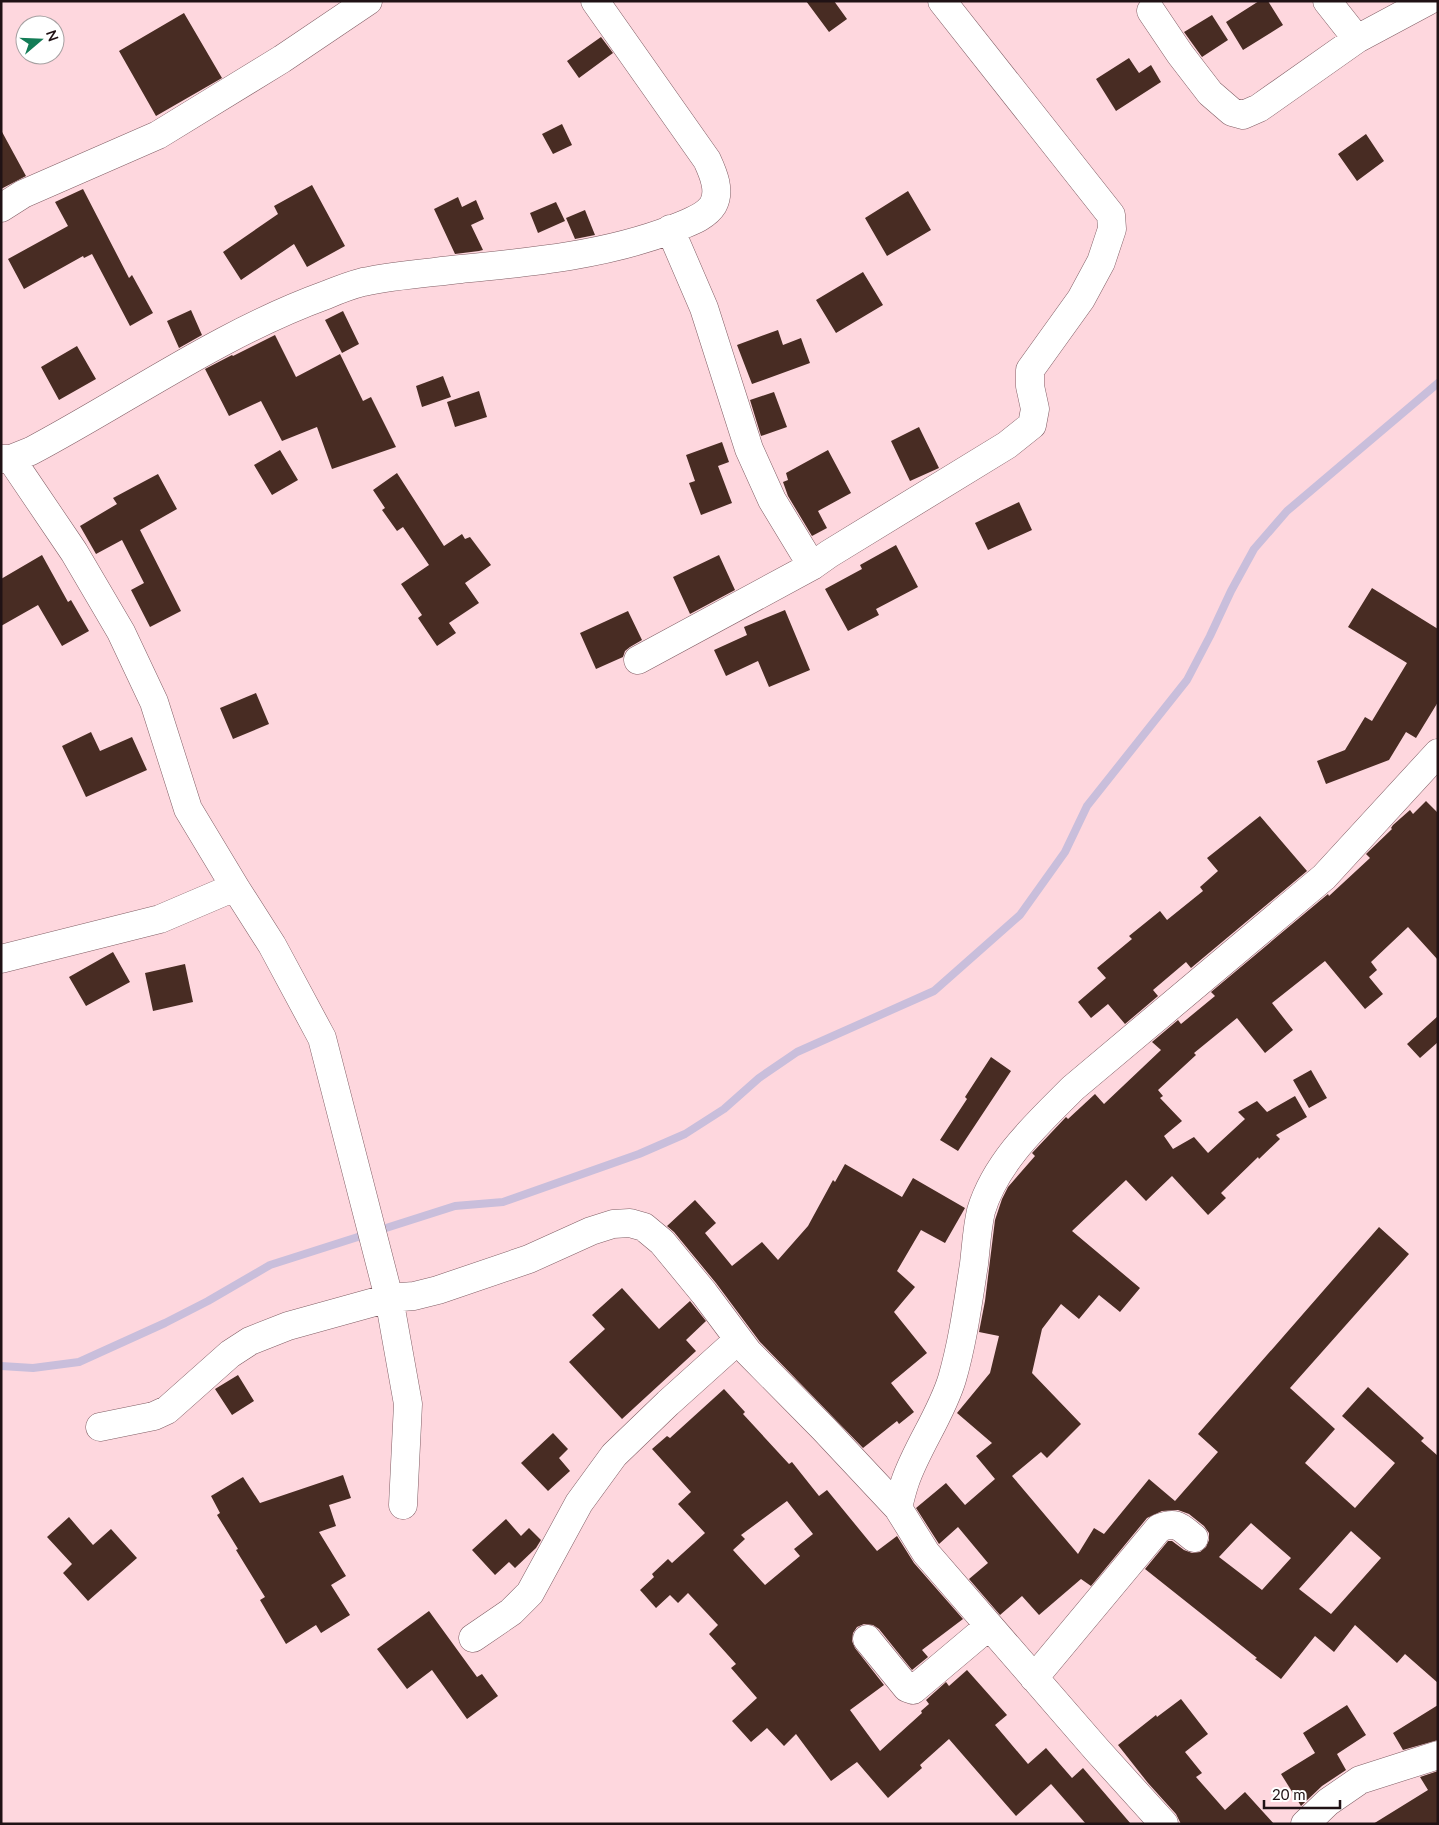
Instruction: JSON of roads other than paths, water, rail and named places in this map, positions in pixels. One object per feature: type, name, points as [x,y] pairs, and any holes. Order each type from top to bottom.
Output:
[{"type":"street","points":[[1,208],[24,194],[158,135],[282,59],[368,1]]},
{"type":"street","points":[[403,1505],[408,1404],[389,1298],[322,1038],[272,945],[188,809],[154,702],[121,632],[74,552],[6,459],[30,451],[60,436],[120,399],[236,335],[286,310],[362,282],[530,262],[616,246],[691,222],[705,213],[713,204],[716,190],[714,177],[707,160],[596,1]]},
{"type":"street","points":[[638,660],[812,566],[1007,445],[1032,425],[1035,409],[1030,386],[1030,370],[1080,299],[1101,262],[1112,229],[1111,215],[942,1]]},
{"type":"street","points":[[1327,1],[1358,38]]},
{"type":"street","points":[[1151,11],[1180,54],[1210,92],[1232,112],[1243,116],[1259,108],[1358,38],[1428,1]]},
{"type":"street","points":[[670,229],[704,308],[749,449],[772,500],[812,566]]},
{"type":"street","points":[[898,1508],[905,1482],[950,1387],[958,1357],[968,1302],[981,1211],[994,1181],[1014,1151],[1040,1121],[1074,1088],[1324,877],[1438,753]]},
{"type":"street","points":[[1,959],[160,919],[235,887]]},
{"type":"street","points":[[100,1426],[154,1416],[167,1410],[230,1354],[250,1341],[288,1326],[389,1298],[414,1296],[438,1290],[529,1259],[591,1231],[613,1224],[630,1223],[644,1227],[662,1242],[704,1292],[738,1340],[898,1508],[926,1554],[1164,1824]]},
{"type":"street","points":[[473,1638],[511,1612],[530,1593],[579,1503],[614,1455],[656,1414],[738,1340]]},
{"type":"street","points":[[1034,1678],[1159,1528],[1170,1524],[1178,1525],[1194,1538]]},
{"type":"street","points":[[867,1639],[907,1688],[913,1690],[989,1626]]},
{"type":"street","points":[[1305,1824],[1328,1802],[1360,1780],[1438,1755]]},
{"type":"waterway","points":[[1,1366],[33,1368],[79,1362],[165,1323],[208,1301],[270,1265],[455,1206],[503,1202],[639,1154],[685,1134],[724,1109],[759,1078],[797,1052],[934,991],[1020,915],[1065,852],[1087,806],[1187,680],[1254,549],[1287,511],[1438,383]]}]
